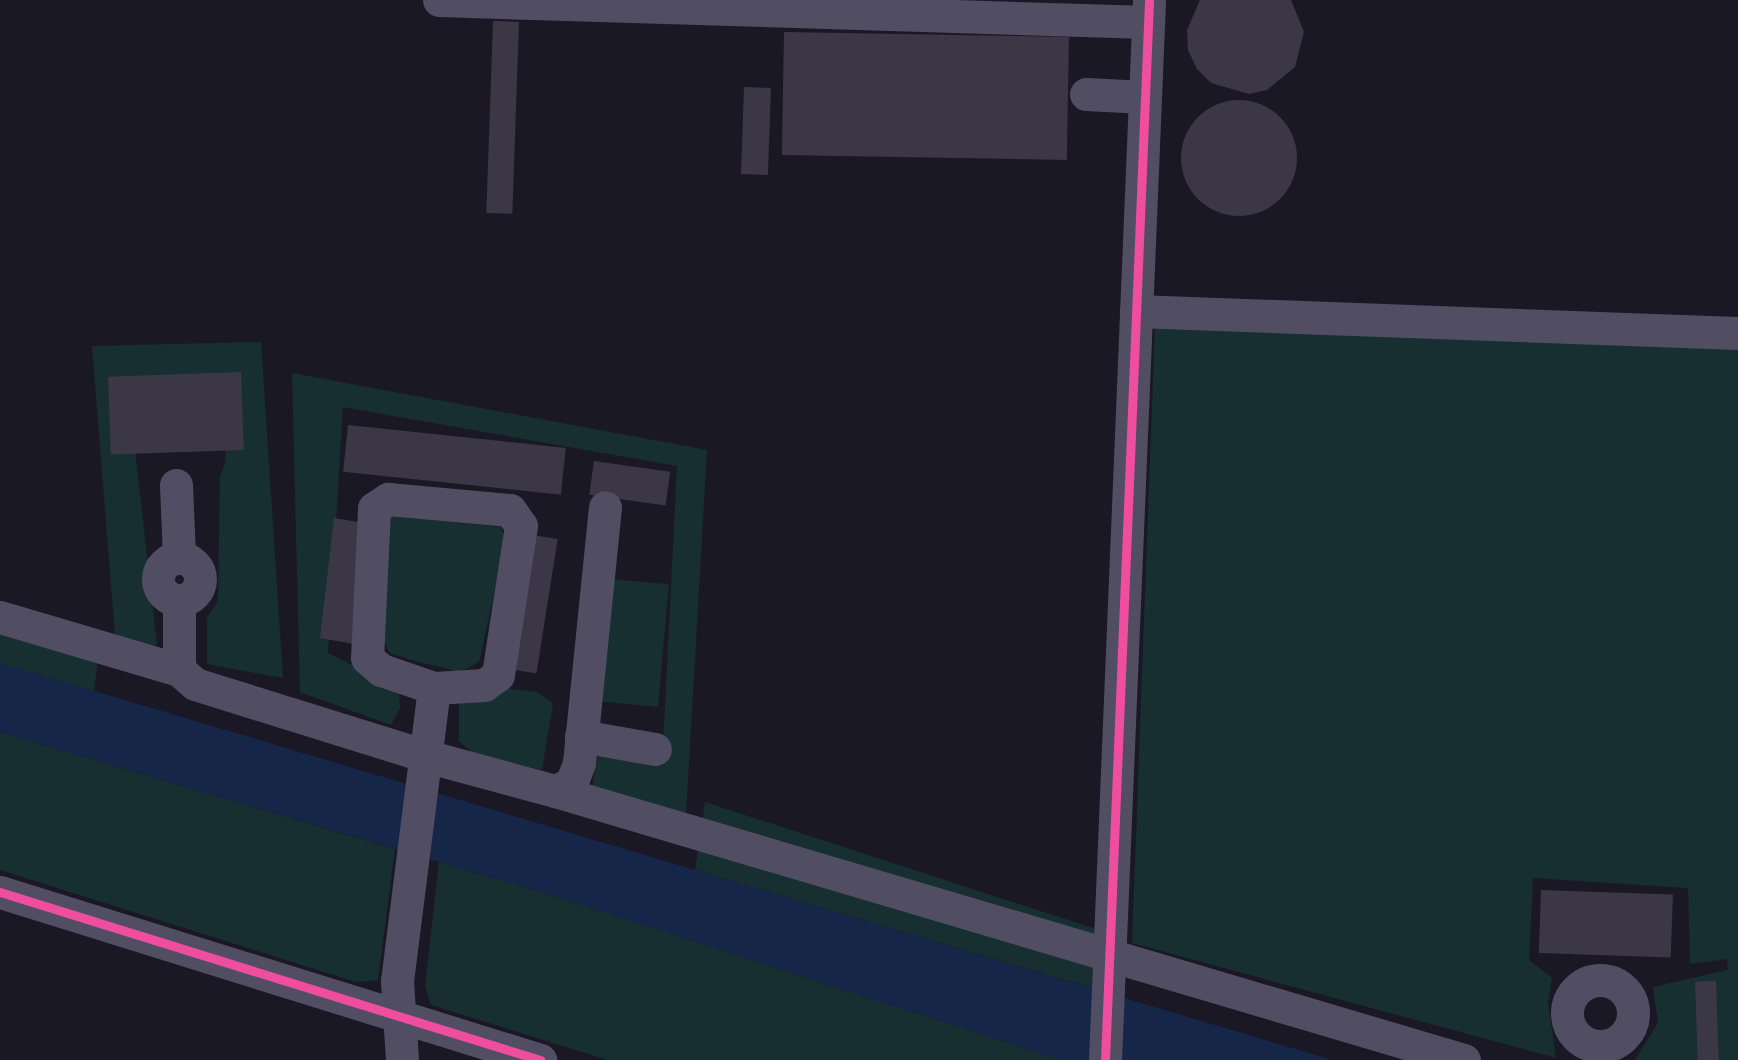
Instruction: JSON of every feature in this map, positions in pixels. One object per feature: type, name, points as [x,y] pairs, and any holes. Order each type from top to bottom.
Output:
[{"type":"street","points":[[439,0],[1148,11],[1105,1060]]},
{"type":"street","points":[[1086,94],[1145,97]]},
{"type":"street","points":[[1136,311],[1738,333]]},
{"type":"street","points":[[176,485],[179,558],[192,563],[199,575],[193,595],[179,600],[179,670]]},
{"type":"street","points":[[388,499],[510,510],[522,526],[498,675],[484,685],[434,688],[381,670],[367,658],[374,508],[388,499]]},
{"type":"street","points":[[555,790],[571,784],[581,736],[605,507]]},
{"type":"street","points":[[0,617],[179,670],[195,684],[426,756],[555,790],[1464,1060]]},
{"type":"street","points":[[402,1060],[397,981],[434,688]]},
{"type":"street","points":[[581,736],[655,749]]},
{"type":"street","points":[[0,892],[540,1060]]},
{"type":"green space","points":[[1155,323],[1738,345],[1738,1060],[1635,1060],[1658,1023],[1653,987],[1728,970],[1727,959],[1690,964],[1688,888],[1533,878],[1529,960],[1552,978],[1548,1003],[1556,1058],[1132,943]]},
{"type":"green space","points":[[261,342],[283,678],[207,664],[207,618],[218,601],[220,477],[225,463],[229,387],[128,387],[157,645],[116,648],[92,346]]},
{"type":"green space","points":[[292,373],[707,450],[685,832],[589,802],[598,756],[662,766],[677,466],[343,407],[328,653],[399,689],[400,708],[391,725],[300,692]]},
{"type":"green space","points":[[390,516],[501,527],[506,539],[479,662],[460,672],[390,653],[381,638]]},
{"type":"green space","points":[[610,579],[669,584],[658,707],[599,702]]},
{"type":"green space","points":[[0,603],[101,633],[94,691],[0,664]]},
{"type":"green space","points":[[501,688],[537,692],[553,703],[542,770],[478,758],[459,741],[459,703]]},
{"type":"green space","points":[[0,732],[395,849],[378,980],[356,982],[0,870]]},
{"type":"green space","points":[[705,802],[1096,929],[1092,988],[695,870]]},
{"type":"green space","points":[[439,862],[548,894],[1061,1060],[608,1060],[431,1005],[425,986]]},
{"type":"water","points":[[0,663],[1332,1060],[1061,1060],[548,894],[0,732]]},
{"type":"building","points":[[1200,0],[1291,0],[1304,32],[1295,67],[1267,90],[1249,94],[1211,83],[1197,69],[1188,50],[1187,30]]},
{"type":"building","points":[[493,21],[519,22],[512,214],[486,213]]},
{"type":"building","points":[[784,32],[1069,37],[1067,160],[782,155]]},
{"type":"building","points":[[744,87],[771,88],[768,175],[741,174]]},
{"type":"building","points":[[1239,100],[1261,104],[1280,117],[1293,136],[1297,158],[1293,180],[1280,199],[1261,212],[1239,216],[1217,212],[1198,199],[1185,180],[1181,158],[1185,136],[1198,117],[1217,104]]},
{"type":"building","points":[[241,372],[244,450],[111,455],[108,377]]},
{"type":"building","points":[[348,425],[566,448],[561,495],[343,472]]},
{"type":"building","points":[[594,461],[670,472],[666,505],[589,495]]},
{"type":"building","points":[[334,518],[364,523],[354,644],[320,638]]},
{"type":"building","points":[[532,535],[558,539],[536,673],[511,669]]},
{"type":"building","points":[[1541,890],[1673,895],[1671,958],[1539,953]]},
{"type":"building","points":[[1716,981],[1719,1060],[1698,1060],[1695,982]]},
{"type":"cycle path","points":[[1105,1060],[1149,0]]},
{"type":"cycle path","points":[[0,892],[540,1060]]}]
